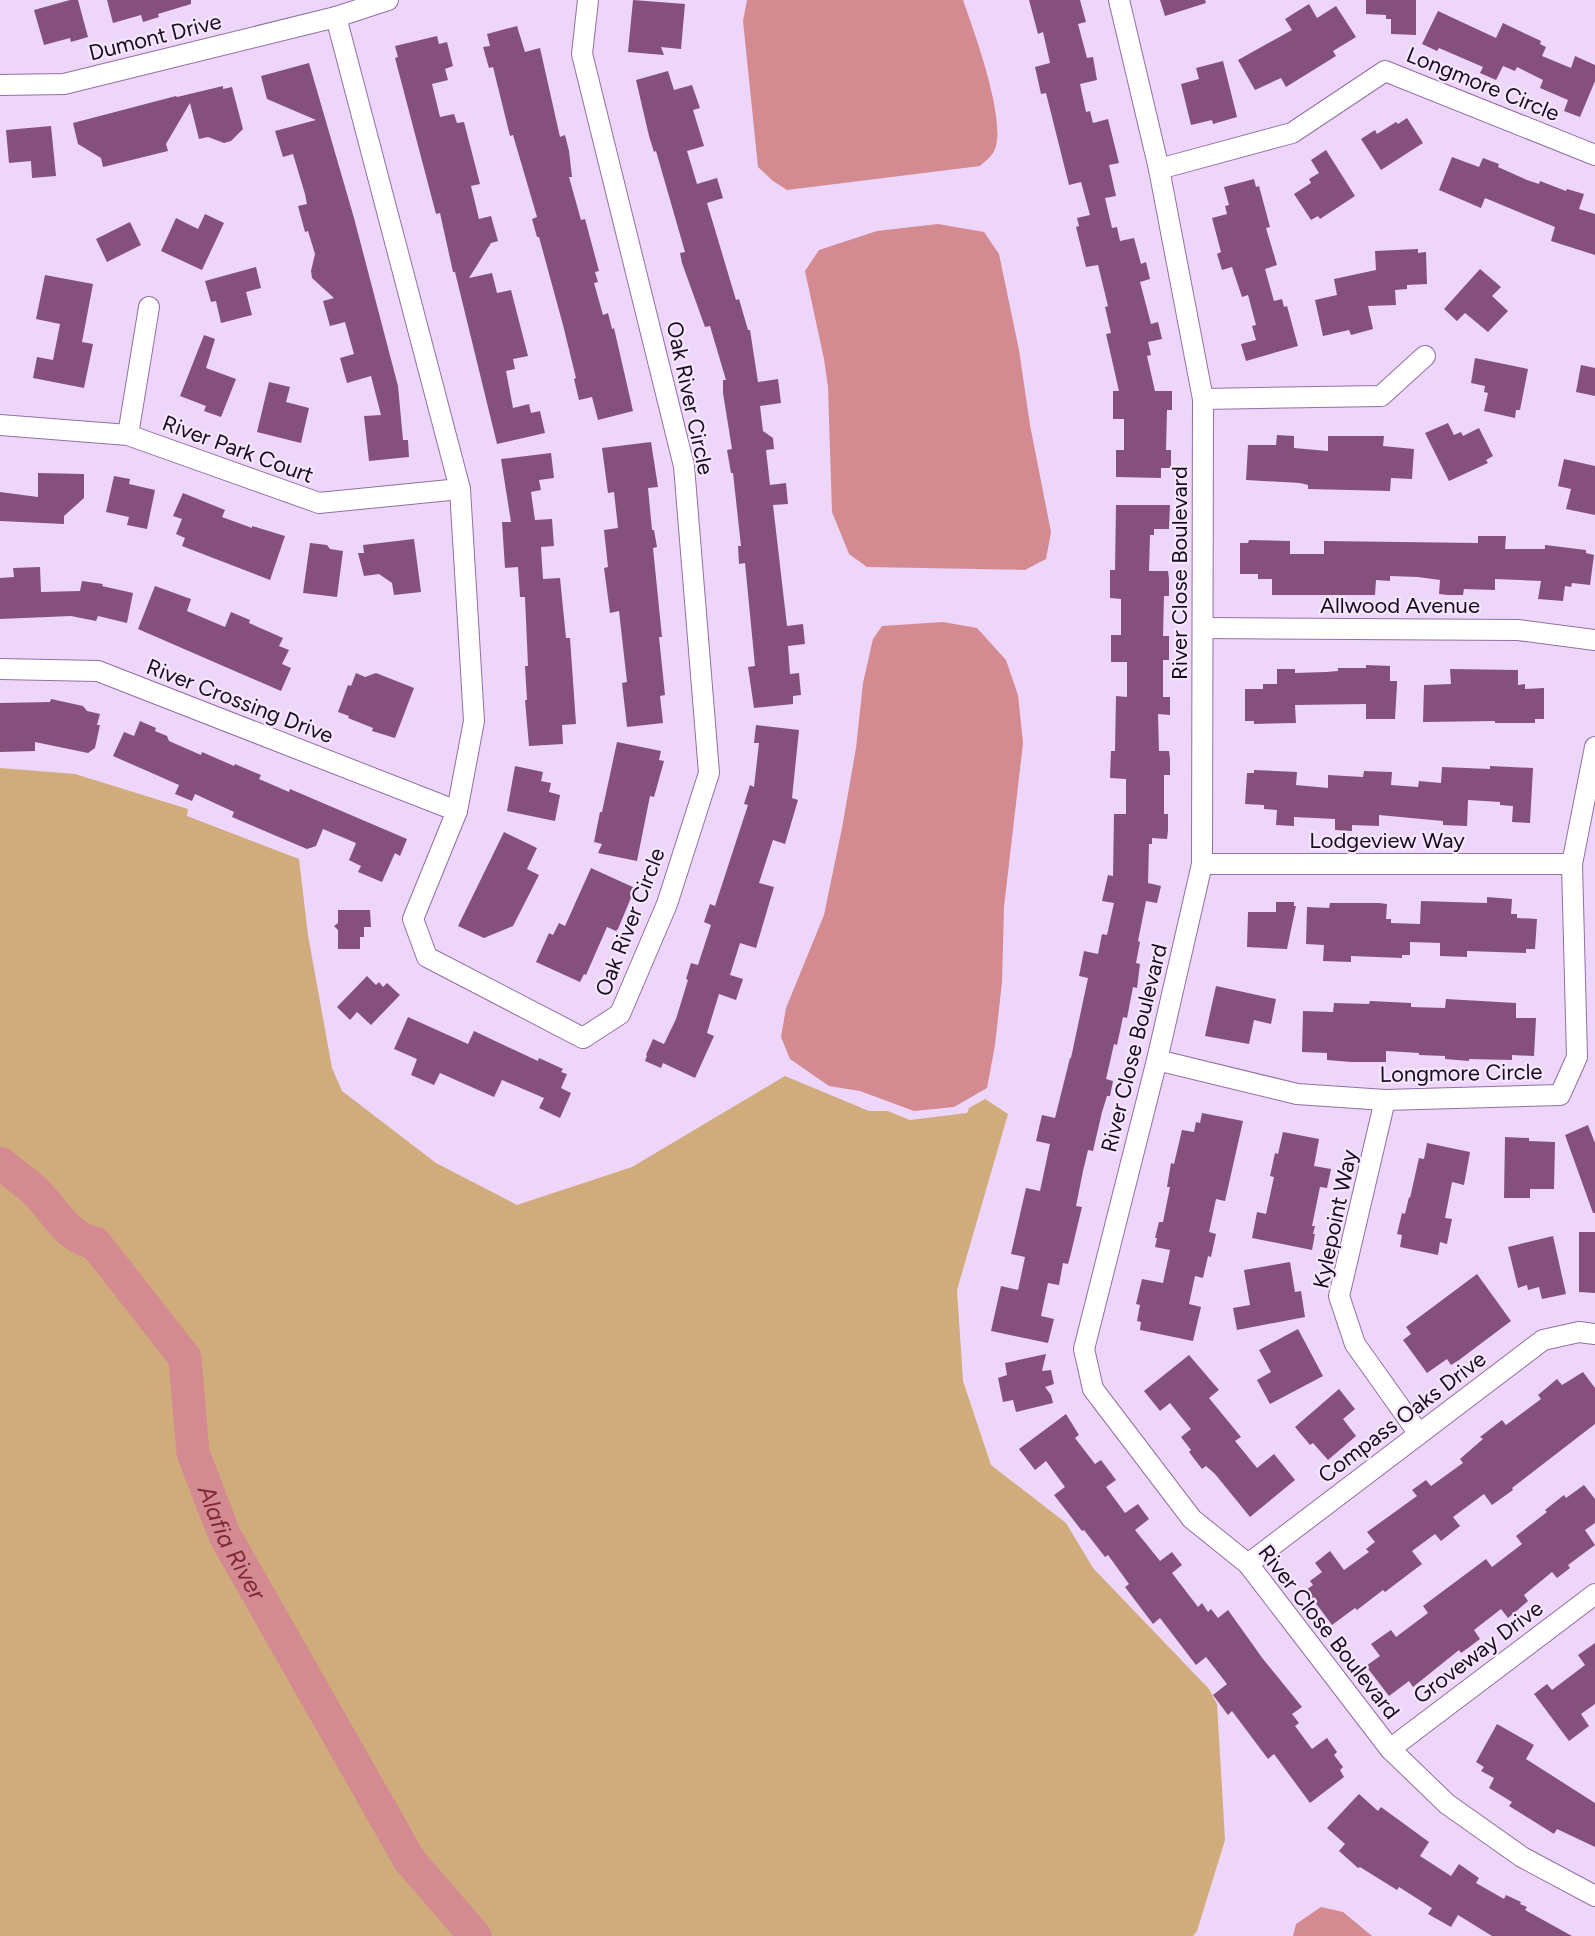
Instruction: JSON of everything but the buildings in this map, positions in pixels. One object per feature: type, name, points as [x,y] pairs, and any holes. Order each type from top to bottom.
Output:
[{"type":"street","name":"Dumont Drive","points":[[0,85],[64,84],[336,17],[388,0]]},
{"type":"street","name":"Oak River Circle","points":[[336,17],[460,489],[474,721],[457,811],[413,919],[427,957],[583,1038],[620,1014],[667,904],[708,773],[684,466],[582,54],[588,0]]},
{"type":"street","name":"River Close Boulevard","points":[[1119,0],[1159,169],[1203,399],[1202,864],[1157,1060],[1084,1349],[1093,1389],[1192,1519],[1248,1564],[1390,1749],[1447,1804],[1522,1857],[1595,1896]]},
{"type":"street","name":"Longmore Circle","points":[[1159,169],[1292,133],[1385,71],[1595,155]]},
{"type":"street","points":[[128,435],[149,307]]},
{"type":"street","points":[[1203,399],[1381,396],[1425,356]]},
{"type":"street","name":"River Park Court","points":[[0,425],[128,435],[319,503],[460,489]]},
{"type":"street","name":"Allwood Avenue","points":[[1203,628],[1518,630],[1595,640]]},
{"type":"street","name":"River Crossing Drive","points":[[0,669],[98,671],[457,811]]},
{"type":"street","name":"Longmore Circle","points":[[1157,1060],[1297,1094],[1385,1100],[1560,1095],[1577,1057],[1572,864],[1595,747]]},
{"type":"street","name":"Lodgeview Way","points":[[1202,864],[1572,864]]},
{"type":"street","name":"Kylepoint Way","points":[[1385,1100],[1339,1296],[1354,1344],[1419,1434]]},
{"type":"street","name":"Compass Oaks Drive","points":[[1248,1564],[1543,1340],[1579,1332],[1595,1334]]},
{"type":"street","name":"Groveway Drive","points":[[1390,1749],[1595,1594]]},
{"type":"shaded area","points":[[747,0],[963,0],[994,101],[997,140],[993,153],[980,166],[787,190],[758,167],[743,21]]},
{"type":"shaded area","points":[[938,224],[984,232],[999,254],[1019,350],[1030,425],[1051,532],[1046,559],[1025,570],[867,567],[849,554],[832,512],[828,387],[805,271],[819,250],[877,231]]},
{"type":"shaded area","points":[[943,622],[977,628],[1006,660],[1018,695],[1023,743],[1004,907],[1002,982],[995,1045],[987,1088],[954,1107],[914,1111],[860,1091],[829,1086],[790,1059],[781,1037],[786,1008],[824,915],[842,828],[856,748],[863,683],[873,639],[882,626]]},
{"type":"shaded area","points":[[0,768],[75,774],[188,809],[187,816],[299,859],[308,935],[332,1068],[342,1091],[436,1163],[517,1205],[632,1167],[785,1076],[869,1111],[888,1111],[910,1120],[967,1113],[969,1108],[985,1099],[1008,1114],[957,1290],[963,1381],[991,1465],[1066,1523],[1093,1568],[1209,1689],[1217,1704],[1225,1840],[1197,1931],[1193,1936],[0,1936]]},
{"type":"shaded area","points":[[1321,1907],[1343,1912],[1372,1936],[1293,1936],[1296,1924]]},
{"type":"waterway","name":"Alafia River","points":[[0,1163],[34,1190],[68,1229],[85,1240],[95,1243],[185,1358],[193,1453],[225,1536],[410,1861],[475,1936]]}]
